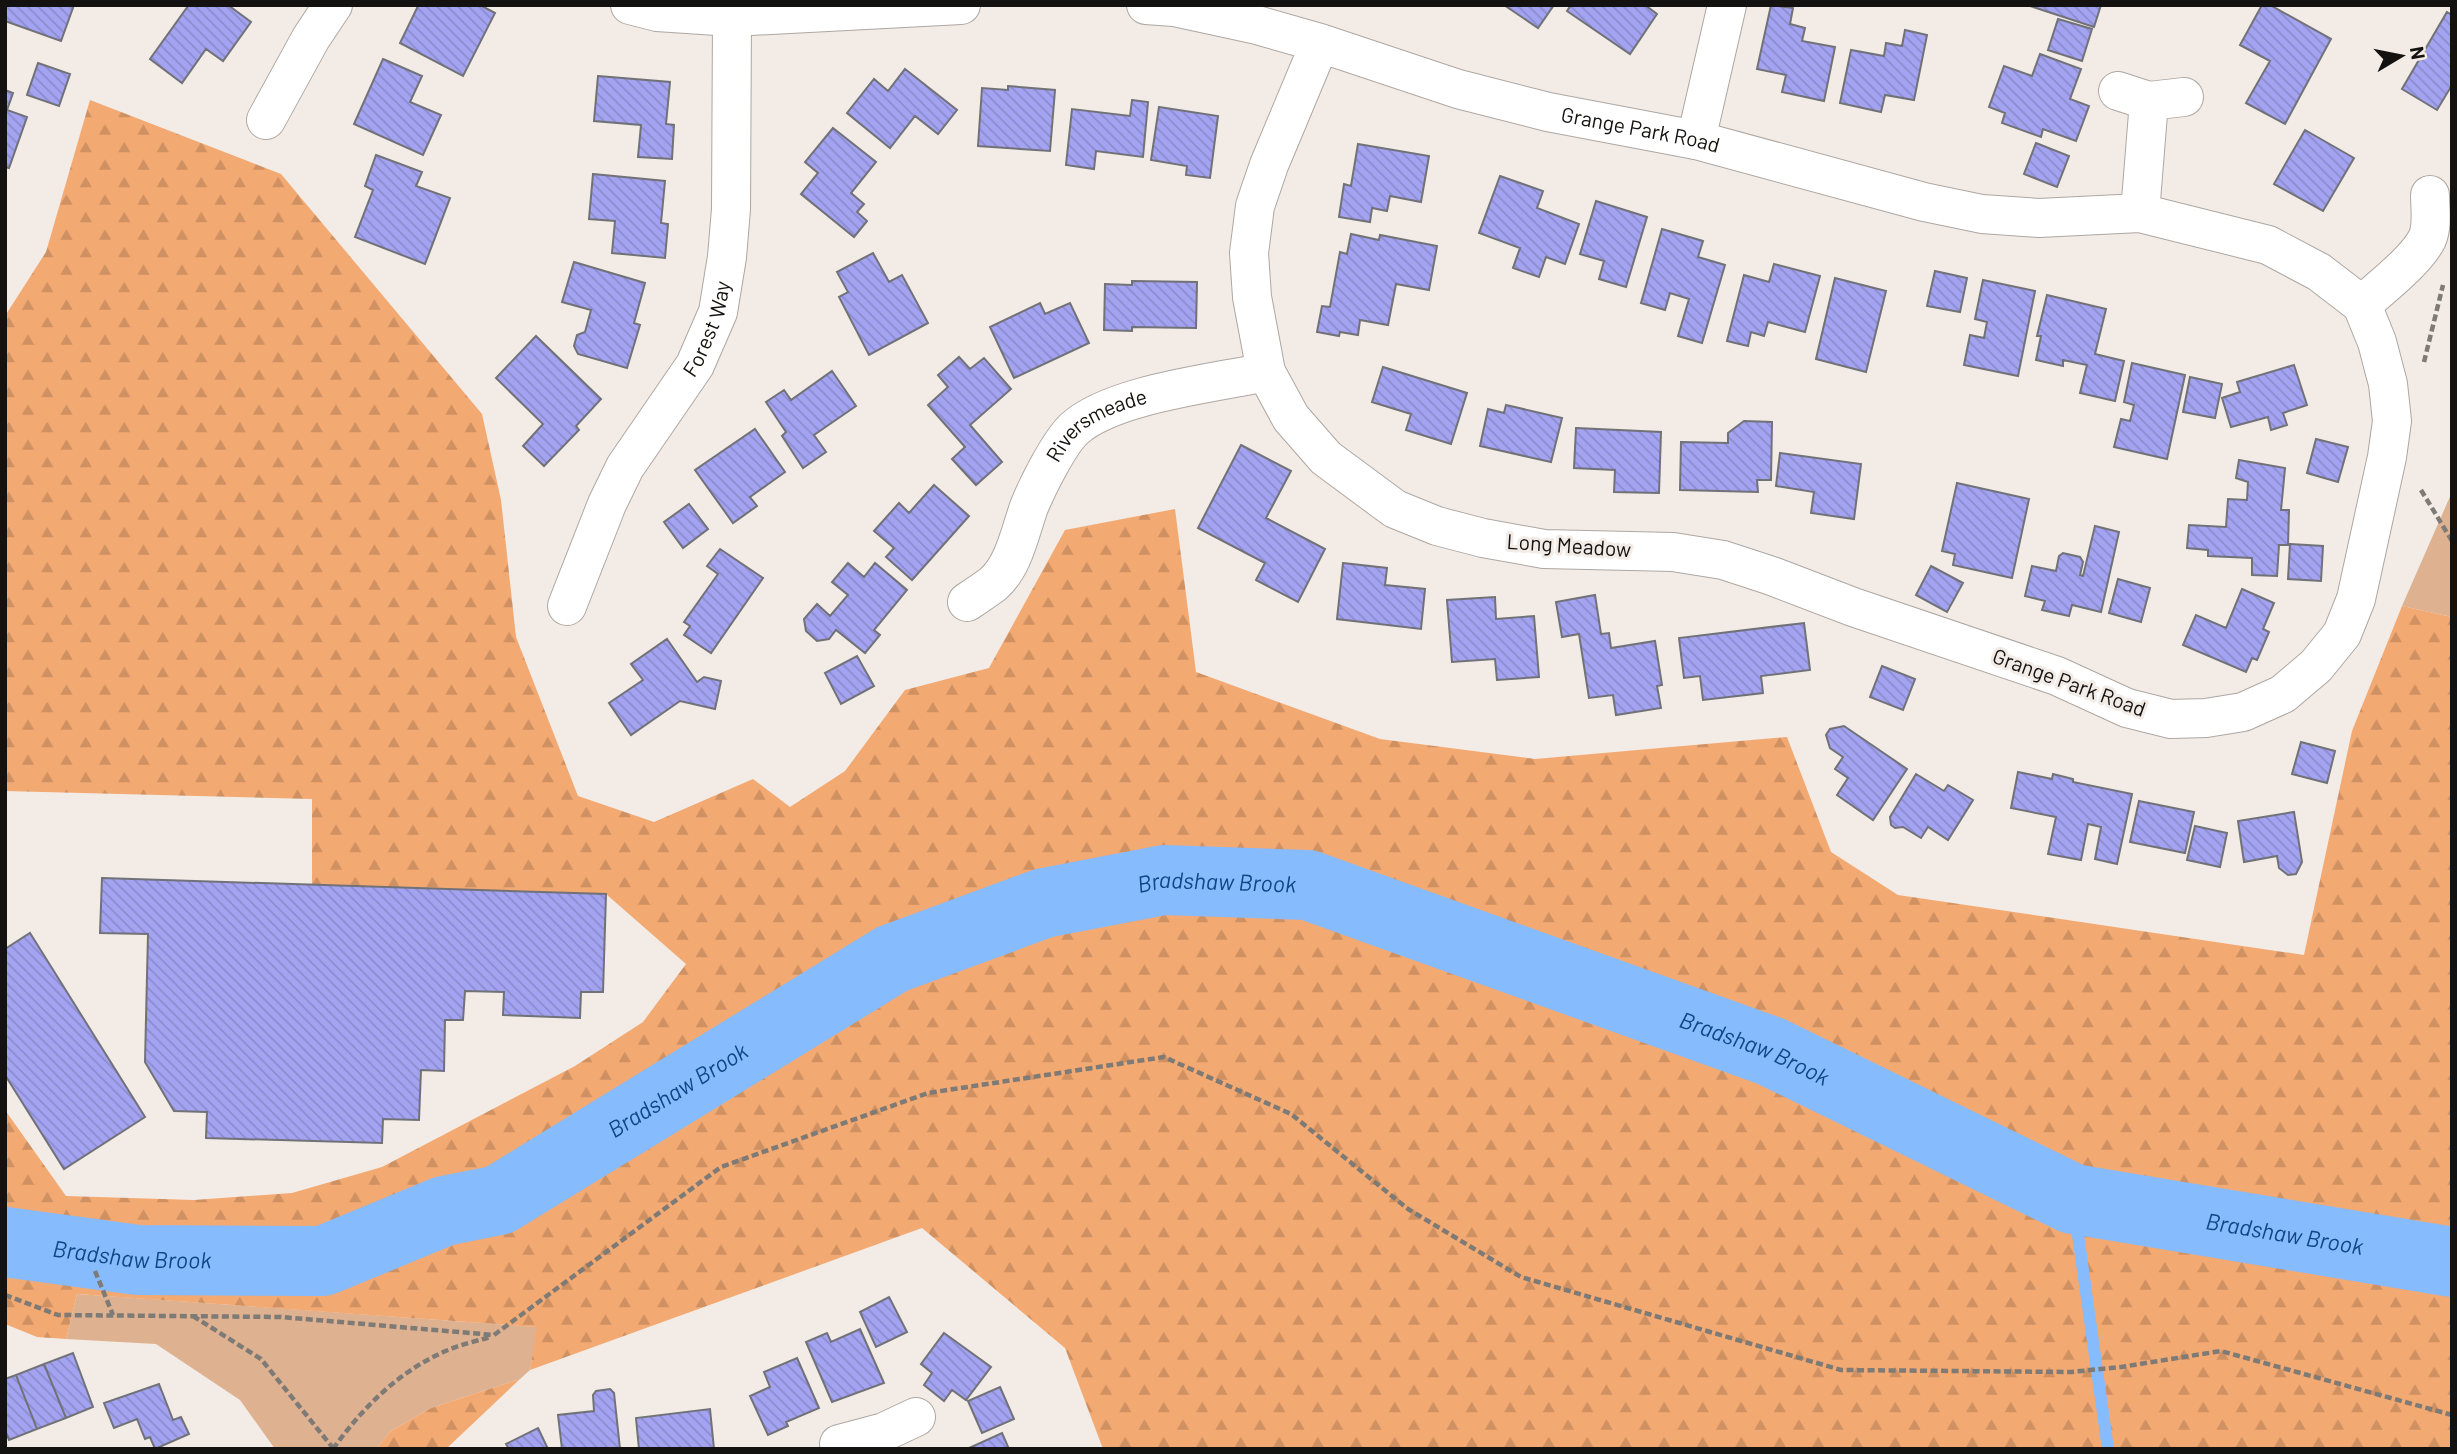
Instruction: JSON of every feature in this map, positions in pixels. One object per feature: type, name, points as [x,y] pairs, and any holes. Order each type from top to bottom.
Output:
[{"type":"street","points":[[266,120],[311,38],[333,5]]},
{"type":"street","points":[[631,5],[657,12],[732,17],[961,5]]},
{"type":"street","points":[[1696,140],[1727,5]]},
{"type":"street","name":"Grange Park Road","points":[[1164,6],[1257,25],[1484,96],[1548,112],[1696,140],[1924,202],[1982,214],[2039,218],[2140,213],[2268,245],[2319,272],[2362,305],[2377,342],[2388,384],[2392,421],[2388,457],[2356,599],[2342,634],[2316,666],[2283,694],[2243,712],[2206,719],[2171,719],[2127,708],[2057,676],[1853,607]]},
{"type":"street","name":"Forest Way","points":[[562,612],[625,467],[695,365],[718,312],[731,209],[732,17]]},
{"type":"street","name":"Long Meadow","points":[[1320,43],[1269,165],[1255,206],[1250,264],[1252,297],[1266,372],[1292,418],[1325,458],[1395,509],[1437,526],[1483,538],[1544,548],[1673,552],[1723,560],[1853,607]]},
{"type":"street","points":[[2140,213],[2150,96]]},
{"type":"street","points":[[2362,305],[2410,260],[2427,239],[2437,217]]},
{"type":"street","name":"Riversmeade","points":[[967,602],[995,583],[1016,581],[1031,504],[1055,456],[1073,430],[1101,411],[1132,400],[1266,372]]},
{"type":"street","points":[[839,1444],[897,1433]]},
{"type":"path","points":[[191,1316],[261,1359],[333,1448],[361,1413],[393,1381],[448,1350],[494,1335],[722,1167],[928,1093],[1164,1057],[1291,1114],[1408,1209],[1521,1278],[1841,1370],[2071,1371],[2121,1367],[2221,1350],[2452,1415]]},
{"type":"path","points":[[94,1271],[113,1315]]},
{"type":"path","points":[[5,1295],[58,1315],[281,1317],[494,1335]]},
{"type":"shaded area","points":[[2452,492],[2452,617],[2402,606]]},
{"type":"shaded area","points":[[77,1294],[538,1327],[530,1370],[520,1379],[431,1408],[391,1431],[376,1449],[275,1449],[240,1400],[156,1344],[66,1339]]},
{"type":"green space","points":[[90,100],[281,174],[482,414],[501,500],[516,637],[578,796],[654,822],[753,779],[790,807],[845,771],[905,690],[989,668],[1065,530],[1175,509],[1196,672],[1380,739],[1535,759],[1787,737],[1831,852],[1898,895],[2304,955],[2352,731],[2402,606],[2452,617],[2452,1449],[1103,1449],[1065,1348],[922,1228],[530,1370],[537,1327],[77,1294],[66,1339],[37,1337],[5,1324],[5,1110],[66,1196],[194,1200],[292,1193],[382,1167],[575,1066],[643,1022],[686,964],[606,894],[312,885],[312,799],[5,791],[5,316],[46,252]]},
{"type":"green space","points":[[520,1379],[446,1449],[376,1449],[391,1431],[431,1408]]},
{"type":"building","points":[[5,5],[74,5],[61,41],[5,21]]},
{"type":"building","points":[[187,5],[228,5],[251,22],[223,61],[206,49],[182,83],[150,59]]},
{"type":"building","points":[[416,5],[480,5],[495,13],[463,76],[400,43],[418,6]]},
{"type":"building","points":[[1504,5],[1554,5],[1538,28]]},
{"type":"building","points":[[1571,5],[1645,5],[1657,14],[1630,54],[1567,11]]},
{"type":"building","points":[[1771,5],[1793,8],[1790,24],[1805,28],[1802,41],[1835,47],[1824,101],[1782,92],[1786,75],[1757,69]]},
{"type":"building","points":[[2027,5],[2101,5],[2094,27]]},
{"type":"building","points":[[2262,5],[2270,5],[2331,39],[2285,124],[2246,103],[2270,61],[2240,45]]},
{"type":"building","points":[[2447,12],[2452,15],[2452,85],[2437,110],[2402,89]]},
{"type":"building","points":[[2058,19],[2092,29],[2082,61],[2048,50]]},
{"type":"building","points":[[1905,30],[1927,35],[1914,100],[1885,95],[1881,112],[1840,103],[1851,50],[1884,56],[1886,43],[1902,46]]},
{"type":"building","points":[[2040,54],[2081,69],[2070,99],[2089,106],[2076,141],[2043,129],[2041,137],[2002,123],[2005,113],[1989,107],[2004,66],[2032,76]]},
{"type":"building","points":[[383,59],[422,76],[410,102],[441,115],[423,155],[354,124]]},
{"type":"building","points":[[38,63],[70,74],[59,106],[27,95]]},
{"type":"building","points":[[905,69],[957,110],[938,134],[915,116],[890,148],[847,113],[874,79],[888,91]]},
{"type":"building","points":[[598,76],[670,82],[666,124],[674,125],[672,159],[638,157],[641,125],[594,121]]},
{"type":"building","points":[[1008,86],[1055,90],[1050,151],[978,146],[982,88],[1008,90]]},
{"type":"building","points":[[5,90],[13,93],[7,110],[27,117],[9,168],[5,167]]},
{"type":"building","points":[[1132,100],[1148,102],[1143,157],[1096,151],[1094,169],[1066,165],[1072,109],[1130,116]]},
{"type":"building","points":[[1159,107],[1218,116],[1210,178],[1186,175],[1187,166],[1151,160]]},
{"type":"building","points":[[833,128],[876,162],[851,193],[864,204],[857,212],[867,221],[854,237],[801,194],[818,173],[805,162]]},
{"type":"building","points":[[2305,130],[2354,158],[2323,211],[2274,184]]},
{"type":"building","points":[[2036,143],[2069,156],[2057,187],[2024,174]]},
{"type":"building","points":[[1358,144],[1429,156],[1421,202],[1390,196],[1387,211],[1372,208],[1370,222],[1339,217],[1344,184],[1351,186]]},
{"type":"building","points":[[376,155],[422,172],[416,186],[450,198],[425,264],[355,237],[373,190],[365,186]]},
{"type":"building","points":[[593,174],[665,181],[661,223],[668,224],[665,258],[612,253],[615,221],[589,219]]},
{"type":"building","points":[[1500,176],[1543,191],[1537,208],[1579,224],[1565,264],[1546,257],[1539,277],[1513,268],[1520,248],[1479,233]]},
{"type":"building","points":[[1596,201],[1647,217],[1626,287],[1599,279],[1604,261],[1580,254]]},
{"type":"building","points":[[1662,229],[1703,241],[1698,257],[1725,265],[1702,343],[1678,336],[1689,299],[1670,293],[1665,310],[1641,303]]},
{"type":"building","points":[[1351,234],[1379,240],[1380,235],[1437,246],[1429,290],[1396,284],[1388,325],[1360,320],[1358,335],[1340,332],[1339,336],[1317,332],[1322,306],[1330,307],[1340,252],[1347,254]]},
{"type":"building","points":[[873,253],[889,282],[902,275],[928,323],[869,355],[839,297],[848,292],[837,272]]},
{"type":"building","points":[[574,262],[645,283],[634,323],[640,325],[627,368],[578,354],[574,346],[577,335],[585,332],[591,310],[562,302]]},
{"type":"building","points":[[1774,264],[1820,276],[1805,332],[1768,322],[1764,336],[1751,332],[1748,346],[1727,341],[1744,275],[1769,282]]},
{"type":"building","points":[[1935,271],[1967,278],[1960,312],[1927,306]]},
{"type":"building","points":[[1835,278],[1886,291],[1866,372],[1816,359]]},
{"type":"building","points":[[1983,280],[2035,291],[2018,376],[1964,365],[1970,335],[1984,338],[1987,322],[1975,319]]},
{"type":"building","points":[[1132,281],[1197,282],[1196,328],[1132,327],[1132,331],[1104,330],[1105,284],[1132,285]]},
{"type":"building","points":[[2047,295],[2106,309],[2095,354],[2124,361],[2115,401],[2080,393],[2087,365],[2063,360],[2063,366],[2036,360],[2041,336],[2037,336]]},
{"type":"building","points":[[1040,303],[1045,314],[1070,303],[1089,343],[1014,378],[990,327]]},
{"type":"building","points":[[536,336],[601,399],[576,426],[579,430],[544,466],[523,446],[543,424],[496,378]]},
{"type":"building","points":[[959,357],[970,369],[984,358],[1011,389],[970,425],[1002,462],[976,485],[952,459],[965,447],[928,405],[948,387],[938,375]]},
{"type":"building","points":[[2132,363],[2185,375],[2167,459],[2114,447],[2121,419],[2130,421],[2134,405],[2124,402]]},
{"type":"building","points":[[2294,365],[2307,405],[2283,413],[2287,425],[2271,430],[2268,417],[2231,427],[2222,398],[2240,392],[2237,382]]},
{"type":"building","points":[[1383,367],[1467,393],[1451,444],[1406,430],[1411,414],[1372,402]]},
{"type":"building","points":[[832,371],[856,406],[814,435],[826,452],[803,468],[782,436],[786,432],[766,402],[784,390],[791,400]]},
{"type":"building","points":[[2190,377],[2222,384],[2215,418],[2183,412]]},
{"type":"building","points":[[1506,405],[1562,418],[1551,462],[1480,446],[1488,409],[1504,413]]},
{"type":"building","points":[[1744,421],[1772,422],[1771,480],[1757,480],[1758,492],[1680,490],[1681,442],[1728,443],[1728,433]]},
{"type":"building","points":[[1576,428],[1661,432],[1659,493],[1614,492],[1615,470],[1574,468]]},
{"type":"building","points":[[755,429],[785,472],[750,497],[757,506],[733,523],[695,470]]},
{"type":"building","points":[[2316,439],[2348,447],[2338,482],[2307,473]]},
{"type":"building","points":[[1241,445],[1291,471],[1266,518],[1325,549],[1298,602],[1256,580],[1265,563],[1198,528]]},
{"type":"building","points":[[1780,453],[1861,464],[1854,519],[1811,513],[1814,492],[1776,486]]},
{"type":"building","points":[[2239,460],[2285,468],[2281,510],[2289,510],[2288,545],[2279,545],[2277,576],[2252,575],[2252,558],[2208,556],[2208,550],[2187,548],[2189,525],[2226,527],[2228,499],[2247,500],[2248,482],[2236,478]]},
{"type":"building","points":[[1957,483],[2029,499],[2012,578],[1953,565],[1955,554],[1942,551]]},
{"type":"building","points":[[934,485],[969,516],[912,580],[886,557],[894,548],[874,531],[899,503],[909,513]]},
{"type":"building","points":[[689,504],[708,529],[683,548],[664,522]]},
{"type":"building","points":[[2095,526],[2119,532],[2101,612],[2072,605],[2069,616],[2042,610],[2045,601],[2025,596],[2032,566],[2056,571],[2059,556],[2063,553],[2080,557],[2083,562],[2080,575],[2083,576]]},
{"type":"building","points":[[2290,544],[2323,546],[2321,581],[2288,579]]},
{"type":"building","points":[[720,549],[763,578],[711,653],[684,635],[690,626],[684,622],[718,574],[707,566]]},
{"type":"building","points":[[848,563],[864,577],[875,563],[907,590],[874,630],[880,635],[865,653],[836,630],[829,639],[817,641],[806,631],[804,619],[817,604],[830,616],[848,595],[832,582]]},
{"type":"building","points":[[1343,563],[1387,568],[1385,585],[1425,589],[1421,629],[1337,619]]},
{"type":"building","points":[[1931,566],[1963,583],[1947,612],[1916,595]]},
{"type":"building","points":[[2118,579],[2150,588],[2141,622],[2109,613]]},
{"type":"building","points":[[2242,589],[2274,603],[2263,629],[2269,632],[2257,660],[2252,658],[2246,672],[2183,645],[2196,615],[2226,628]]},
{"type":"building","points":[[1595,595],[1601,634],[1609,633],[1611,648],[1655,641],[1662,685],[1657,686],[1661,708],[1616,715],[1613,695],[1589,698],[1579,634],[1562,637],[1556,602]]},
{"type":"building","points":[[1495,597],[1496,619],[1534,616],[1539,677],[1497,680],[1495,659],[1452,662],[1447,600]]},
{"type":"building","points":[[1804,623],[1810,670],[1761,676],[1763,693],[1703,700],[1700,676],[1684,678],[1679,638]]},
{"type":"building","points":[[667,639],[697,682],[704,677],[721,681],[715,709],[680,701],[631,735],[609,703],[643,680],[631,664]]},
{"type":"building","points":[[857,656],[874,686],[841,704],[825,673]]},
{"type":"building","points":[[1882,666],[1915,679],[1903,710],[1870,697]]},
{"type":"building","points":[[1844,726],[1907,769],[1873,820],[1837,795],[1848,778],[1835,769],[1843,757],[1830,748],[1826,735],[1830,729]]},
{"type":"building","points":[[2301,742],[2335,751],[2327,783],[2292,774]]},
{"type":"building","points":[[2018,772],[2052,779],[2053,774],[2073,779],[2073,782],[2132,794],[2117,864],[2095,859],[2101,827],[2088,824],[2081,860],[2048,854],[2056,817],[2011,808]]},
{"type":"building","points":[[1916,774],[1944,791],[1948,785],[1973,800],[1948,840],[1928,827],[1921,838],[1903,827],[1895,828],[1891,825],[1890,817]]},
{"type":"building","points":[[2139,801],[2194,812],[2185,853],[2130,842]]},
{"type":"building","points":[[2294,812],[2302,862],[2296,874],[2288,875],[2279,868],[2277,856],[2244,862],[2238,821]]},
{"type":"building","points":[[2195,826],[2227,833],[2220,867],[2187,860]]},
{"type":"building","points":[[102,878],[606,894],[603,992],[581,992],[580,1018],[503,1015],[504,992],[465,991],[463,1020],[445,1020],[444,1071],[421,1070],[419,1120],[383,1119],[382,1143],[206,1138],[207,1112],[174,1111],[145,1062],[148,934],[100,933]]},
{"type":"building","points":[[30,933],[145,1117],[64,1169],[5,1075],[5,949]]},
{"type":"building","points":[[889,1297],[907,1332],[876,1347],[860,1312]]},
{"type":"building","points":[[860,1329],[884,1383],[832,1402],[806,1342],[827,1333],[831,1342]]},
{"type":"building","points":[[944,1333],[991,1367],[966,1400],[952,1390],[944,1401],[924,1385],[932,1373],[921,1364]]},
{"type":"building","points":[[73,1353],[93,1407],[66,1418],[44,1364]]},
{"type":"building","points":[[797,1358],[819,1408],[786,1422],[788,1426],[768,1435],[750,1396],[770,1387],[764,1372]]},
{"type":"building","points":[[44,1364],[66,1418],[37,1429],[16,1375]]},
{"type":"building","points":[[16,1375],[37,1429],[9,1440],[5,1430],[5,1379]]},
{"type":"building","points":[[159,1384],[173,1420],[181,1417],[189,1434],[155,1449],[150,1437],[145,1439],[137,1419],[114,1428],[104,1403]]},
{"type":"building","points":[[1000,1387],[1014,1419],[982,1433],[968,1401]]},
{"type":"building","points":[[610,1389],[614,1393],[620,1449],[562,1449],[558,1415],[594,1411],[593,1395],[596,1391]]},
{"type":"building","points":[[710,1409],[714,1449],[639,1449],[636,1418]]},
{"type":"building","points":[[538,1428],[548,1449],[509,1449],[506,1444]]},
{"type":"building","points":[[1002,1433],[1009,1449],[967,1449]]},
{"type":"waterway","name":"Bradshaw Brook","points":[[5,1242],[138,1260],[323,1261],[444,1211],[499,1200],[892,959],[1044,903],[1164,880],[1308,885],[1770,1051],[2073,1199],[2452,1262]]},
{"type":"waterway","points":[[2073,1199],[2108,1449]]}]
